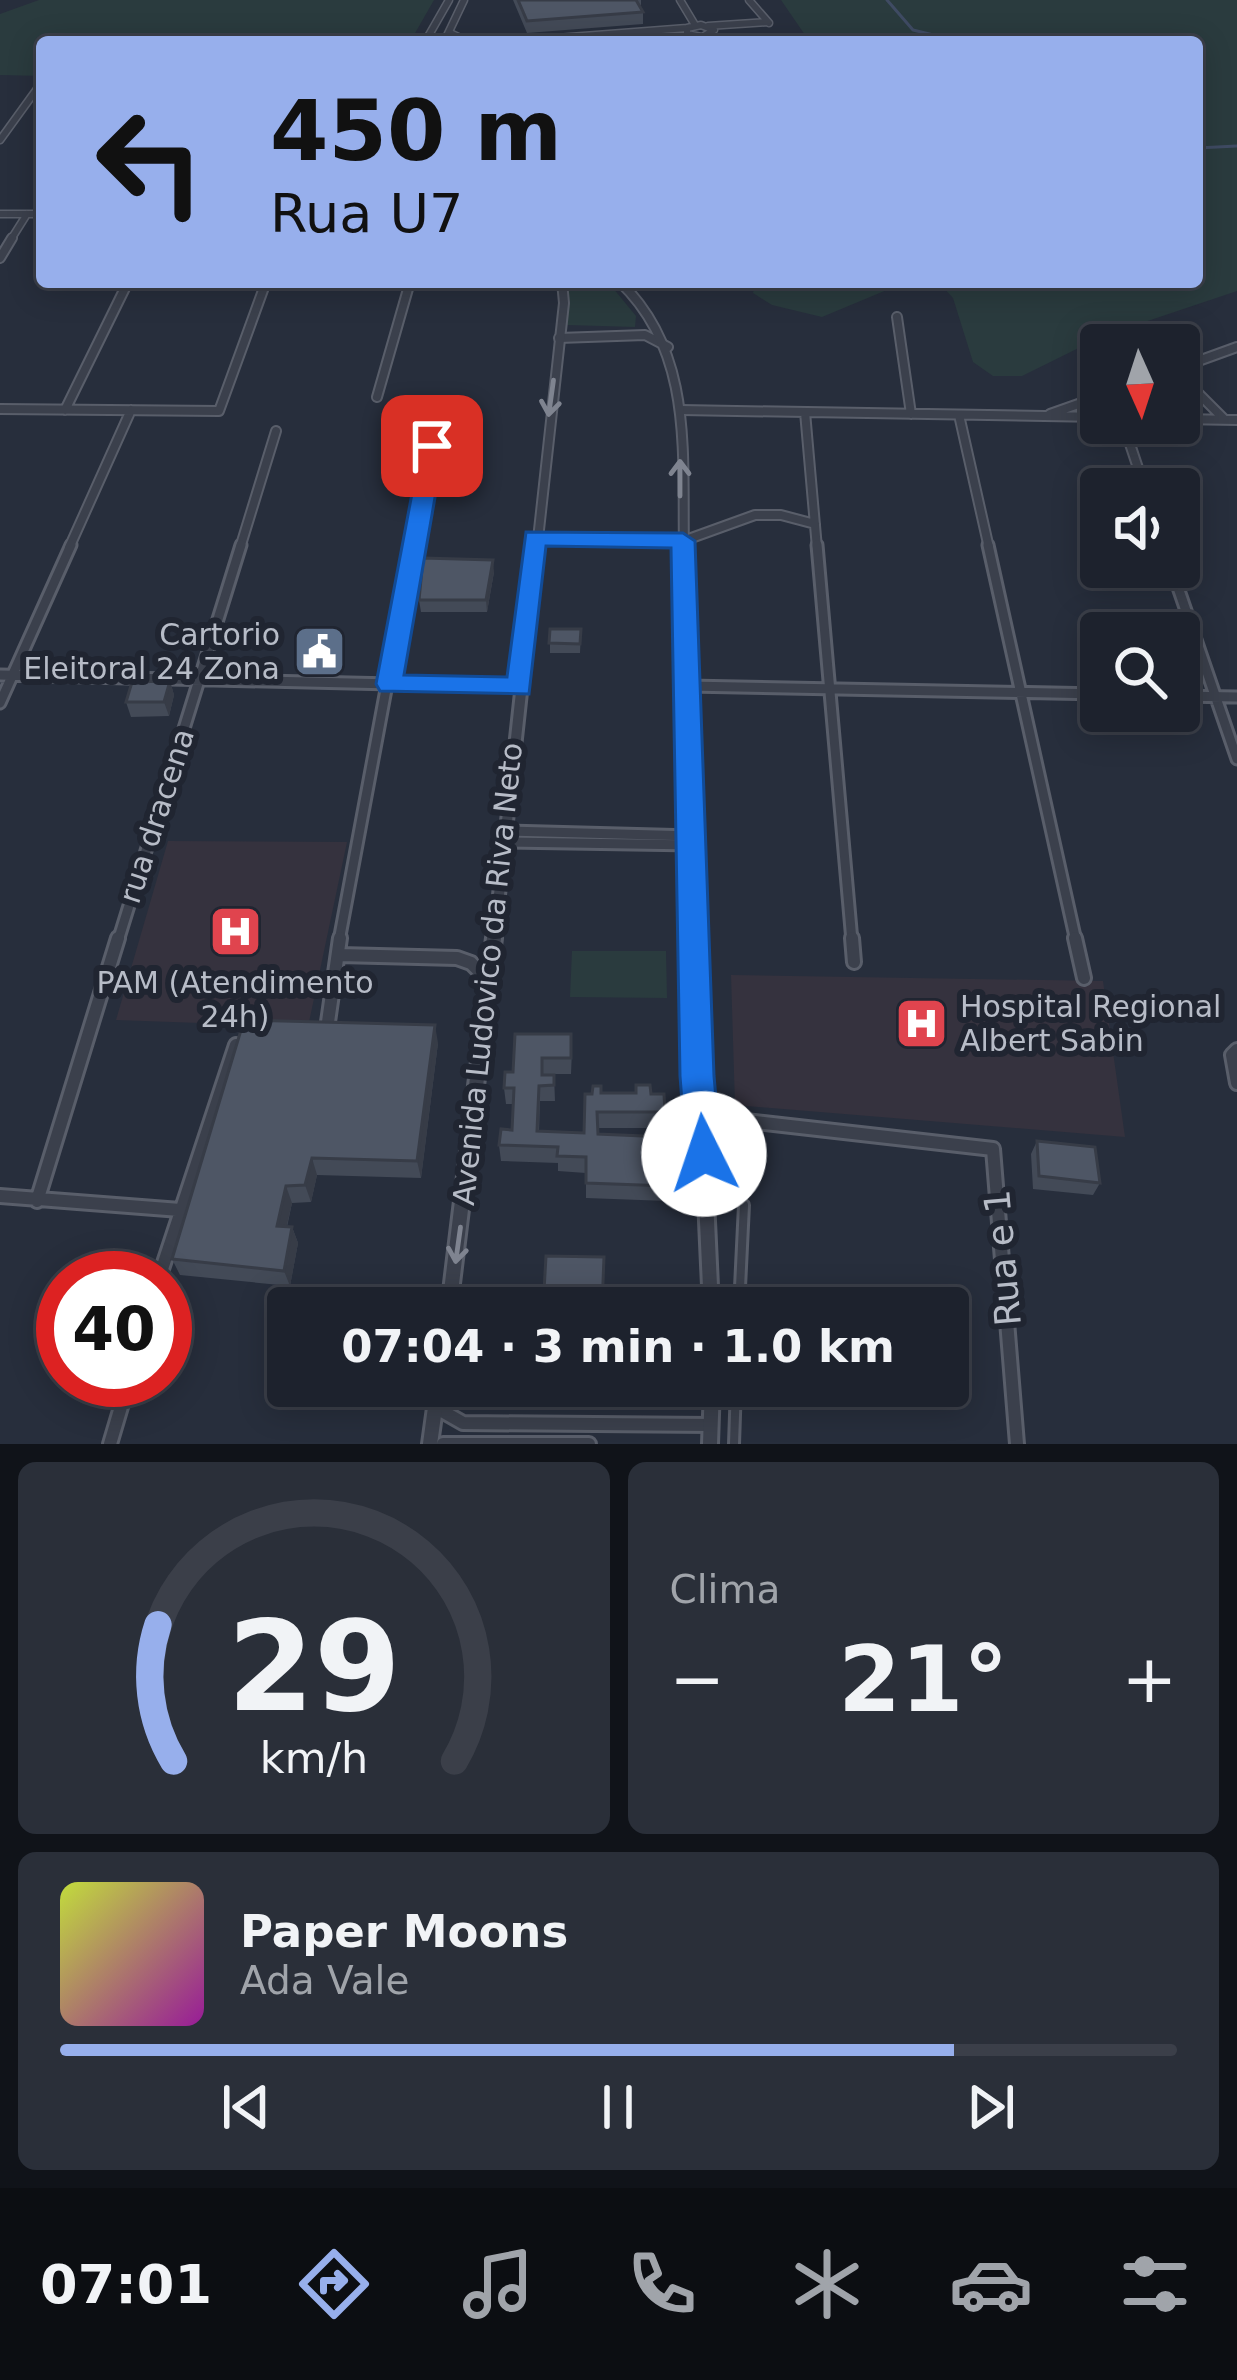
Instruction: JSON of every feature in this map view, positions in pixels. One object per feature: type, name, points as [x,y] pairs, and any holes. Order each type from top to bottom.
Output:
[{"type":"street","points":[[428,36],[449,0]]},
{"type":"street","points":[[448,36],[464,0]]},
{"type":"street","points":[[680,0],[695,25]]},
{"type":"street","points":[[612,36],[686,30],[695,25],[770,23],[749,0]]},
{"type":"street","points":[[702,36],[711,28]]},
{"type":"street","points":[[596,36],[686,30],[693,36]]},
{"type":"street","points":[[450,33],[456,36]]},
{"type":"street","points":[[0,140],[36,90]]},
{"type":"street","points":[[0,214],[36,214]]},
{"type":"street","points":[[0,258],[27,214]]},
{"type":"street","points":[[65,410],[125,288]]},
{"type":"street","points":[[0,409],[219,412],[264,288]]},
{"type":"street","points":[[377,397],[408,288]]},
{"type":"street","name":"Avenida Ludovico da Riva Neto","points":[[452,1287],[468,1175],[562,288]]},
{"type":"street","points":[[627,288],[644,304],[650,332],[668,347],[680,410],[697,1076],[709,1287]]},
{"type":"street","points":[[897,317],[910,414]]},
{"type":"street","points":[[560,333],[650,332]]},
{"type":"street","points":[[1200,362],[1237,347]]},
{"type":"street","points":[[1200,393],[1224,419]]},
{"type":"street","points":[[1044,416],[1080,403]]},
{"type":"street","points":[[0,703],[6,675],[131,410]]},
{"type":"street","points":[[680,410],[1080,417]]},
{"type":"street","points":[[805,412],[854,962]]},
{"type":"street","points":[[958,415],[1084,978]]},
{"type":"street","points":[[1200,418],[1237,419]]},
{"type":"street","name":"rua dracena","points":[[37,1201],[276,431]]},
{"type":"street","points":[[328,1022],[347,886],[432,446]]},
{"type":"street","points":[[535,538],[683,541],[755,515],[781,515],[815,524]]},
{"type":"street","points":[[1179,588],[1237,759]]},
{"type":"street","points":[[6,675],[519,687]]},
{"type":"street","points":[[688,686],[1080,694]]},
{"type":"street","points":[[1200,697],[1237,697]]},
{"type":"street","points":[[503,836],[694,841]]},
{"type":"street","points":[[340,955],[458,958],[486,977]]},
{"type":"street","points":[[168,1251],[236,1045]]},
{"type":"street","points":[[1235,1057],[1237,1083]]},
{"type":"street","name":"Rua e 1","points":[[702,1116],[994,1149],[1017,1444]]},
{"type":"street","points":[[0,1196],[180,1210]]},
{"type":"street","points":[[740,1287],[744,1205]]},
{"type":"street","points":[[110,1444],[121,1407]]},
{"type":"street","points":[[430,1444],[436,1407],[463,1423],[711,1425]]},
{"type":"street","points":[[710,1444],[711,1407]]},
{"type":"street","points":[[734,1444],[735,1407]]},
{"type":"street","points":[[569,1443],[571,1426]]},
{"type":"street","points":[[442,1444],[589,1444]]},
{"type":"shaded area","points":[[39,0],[434,0],[413,36],[36,36],[36,76],[0,75],[0,14]]},
{"type":"shaded area","points":[[781,0],[1237,0],[1237,291],[1139,324],[1080,324],[1080,347],[1022,376],[993,376],[973,362],[953,298],[944,288],[1203,288],[1203,36],[800,36],[805,35]]},
{"type":"shaded area","points":[[565,288],[613,288],[636,316],[635,327],[567,325]]},
{"type":"shaded area","points":[[754,288],[892,288],[822,317],[772,305],[753,293]]},
{"type":"shaded area","name":"PAM (Atendimento 24h)","points":[[168,841],[347,842],[308,1027],[116,1020]]},
{"type":"shaded area","points":[[572,951],[666,951],[667,998],[570,997]]},
{"type":"shaded area","name":"Hospital Regional Albert Sabin","points":[[731,975],[1103,981],[1125,1137],[735,1105]]},
{"type":"building","points":[[518,0],[636,0],[643,12],[527,21]]},
{"type":"building","points":[[423,558],[493,560],[486,600],[419,600]]},
{"type":"building","points":[[334,629],[332,646],[298,647],[300,630]]},
{"type":"building","points":[[550,629],[581,629],[580,644],[549,643]]},
{"type":"building","points":[[170,681],[164,702],[126,702],[132,682]]},
{"type":"building","points":[[244,1020],[435,1025],[417,1161],[312,1158],[305,1185],[286,1186],[277,1226],[292,1227],[284,1271],[192,1261],[192,1251],[174,1251]]},
{"type":"building","points":[[515,1034],[571,1034],[571,1058],[542,1058],[542,1075],[554,1075],[554,1085],[539,1086],[537,1131],[584,1133],[585,1094],[592,1094],[593,1086],[601,1086],[601,1093],[636,1093],[636,1085],[650,1085],[651,1094],[664,1094],[665,1112],[597,1112],[598,1134],[666,1137],[668,1186],[586,1183],[586,1157],[557,1156],[558,1147],[499,1145],[501,1129],[512,1130],[514,1088],[504,1088],[505,1072],[513,1072]]},
{"type":"building","points":[[1037,1141],[1095,1147],[1100,1183],[1039,1176]]},
{"type":"building","points":[[546,1256],[604,1257],[603,1287],[544,1287]]},
{"type":"waterway","points":[[887,0],[913,30],[938,36]]},
{"type":"waterway","points":[[1203,148],[1237,146]]},
{"type":"place","name":"Cartorio Eleitoral 24 Zona","points":[[319,652]]},
{"type":"place","name":"PAM (Atendimento 24h)","points":[[235,931]]},
{"type":"place","name":"Hospital Regional Albert Sabin","points":[[921,1024]]},
{"type":"route","points":[[432,446],[389,684],[519,687],[535,538],[683,541],[697,1076],[704,1154]]}]
